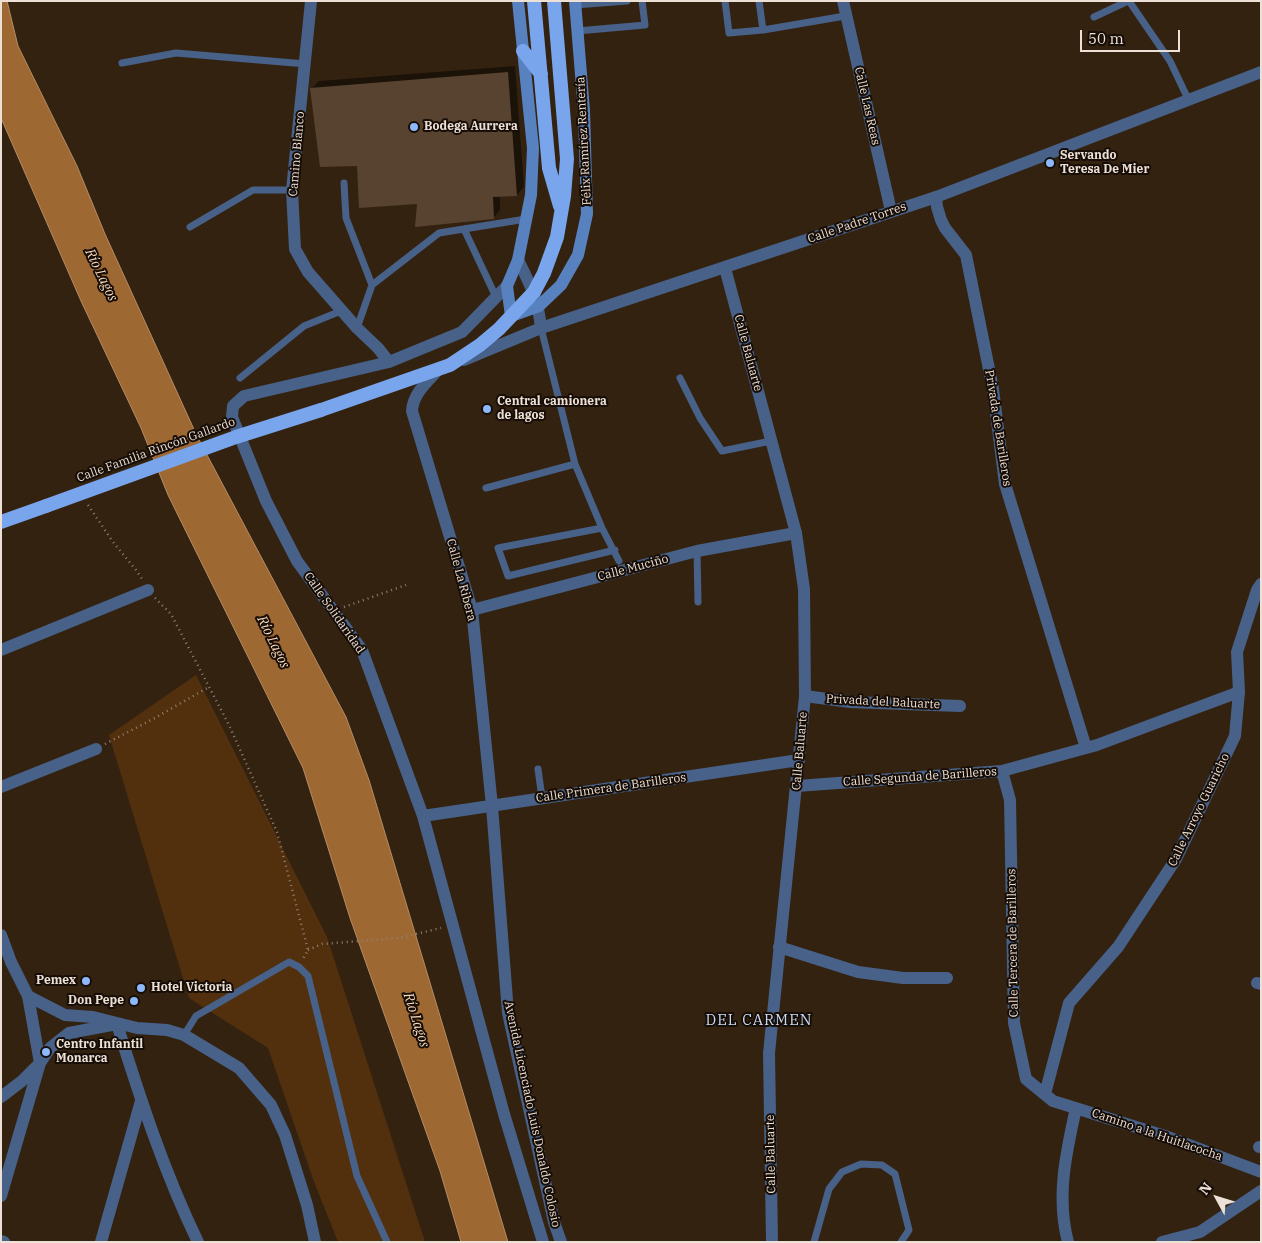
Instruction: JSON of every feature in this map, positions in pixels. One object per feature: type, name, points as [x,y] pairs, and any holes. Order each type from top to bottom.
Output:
[{"type":"highway","points":[[534,1],[549,168],[561,211]]},
{"type":"highway","name":"Calle Familia Rincón Gallardo","points":[[1,522],[236,437],[445,367],[480,345],[511,316],[534,292],[544,273],[556,237],[561,211],[566,159],[554,1]]},
{"type":"highway","points":[[523,51],[541,75]]},
{"type":"main road","points":[[511,316],[507,286],[518,260],[531,195],[533,148],[518,1]]},
{"type":"main road","name":"Félix Ramírez Rentería","points":[[511,316],[539,306],[561,286],[578,255],[587,214],[584,111],[575,3]]},
{"type":"street","name":"Camino Blanco","points":[[311,1],[292,190],[295,249],[308,272],[357,328],[378,348],[388,362]]},
{"type":"street","name":"Calle Las Reas","points":[[843,1],[892,211]]},
{"type":"street","name":"Calle Padre Torres","points":[[445,367],[541,328],[936,197],[1261,72]]},
{"type":"street","name":"Privada de Barilleros","points":[[936,197],[937,207],[945,228],[966,255],[992,389],[1005,484],[1086,748]]},
{"type":"street","points":[[518,260],[539,306],[541,328]]},
{"type":"street","name":"Calle Baluarte","points":[[725,268],[796,533],[804,589],[805,696],[769,1053],[772,1242]]},
{"type":"street","points":[[388,362],[462,332],[507,286]]},
{"type":"street","name":"Calle Solidaridad","points":[[388,362],[244,396],[233,406],[232,417],[266,500],[297,561],[362,650],[422,816]]},
{"type":"street","name":"Calle La Ribera","points":[[445,367],[420,390],[413,402],[412,412],[472,610],[492,806]]},
{"type":"street","name":"Calle Muciño","points":[[472,610],[697,551],[796,533]]},
{"type":"street","name":"Calle Arroyo Guaricho","points":[[1049,1098],[1069,1003],[1118,947],[1176,859],[1235,736],[1239,692],[1237,652],[1257,590],[1261,584]]},
{"type":"street","points":[[1,650],[148,590]]},
{"type":"street","name":"Calle Segunda de Barilleros","points":[[797,786],[1002,771],[1086,748],[1239,692]]},
{"type":"street","name":"Privada del Baluarte","points":[[805,696],[850,702],[960,706]]},
{"type":"street","points":[[1,787],[96,749]]},
{"type":"street","name":"Calle Primera de Barilleros","points":[[422,816],[799,760]]},
{"type":"street","name":"Calle Tercera de Barilleros","points":[[1002,771],[1010,800],[1014,1023],[1026,1079],[1049,1098]]},
{"type":"street","name":"Avenida Licenciado Luis Donaldo Colosio","points":[[492,806],[508,1013],[560,1242]]},
{"type":"street","name":"Avenida Licenciado Luis Donaldo Colosio","points":[[422,816],[504,1114],[542,1242]]},
{"type":"street","points":[[1,935],[11,962],[28,996],[40,1063],[1,1196]]},
{"type":"street","points":[[779,947],[858,972],[902,978],[947,978]]},
{"type":"street","points":[[28,996],[65,1015],[93,1017],[137,1028],[167,1030],[184,1034],[239,1068],[271,1105],[286,1135],[307,1205],[315,1242]]},
{"type":"street","points":[[1,1097],[22,1081],[40,1063],[50,1048],[69,1033],[117,1024]]},
{"type":"street","points":[[117,1024],[141,1102],[184,1214],[198,1242]]},
{"type":"street","name":"Camino a la Huitlacocha","points":[[1049,1098],[1168,1137],[1261,1172]]},
{"type":"street","points":[[101,1242],[141,1102]]},
{"type":"street","points":[[1068,1242],[1063,1223],[1062,1183],[1076,1108]]},
{"type":"street","points":[[1162,1242],[1200,1232],[1261,1191]]},
{"type":"lane","points":[[575,3],[627,1]]},
{"type":"lane","points":[[577,31],[644,25],[642,1]]},
{"type":"lane","points":[[725,1],[729,33],[763,30],[845,16]]},
{"type":"lane","points":[[759,1],[763,30]]},
{"type":"lane","points":[[1094,17],[1128,1],[1170,61],[1189,101]]},
{"type":"lane","points":[[122,62],[176,53],[306,64]]},
{"type":"lane","points":[[344,183],[346,218],[372,285]]},
{"type":"lane","points":[[190,227],[253,190],[292,190]]},
{"type":"lane","points":[[357,328],[372,285],[439,233],[526,220]]},
{"type":"lane","points":[[464,229],[496,297]]},
{"type":"lane","points":[[240,378],[304,326],[341,310]]},
{"type":"lane","points":[[541,328],[575,464],[602,528],[619,561]]},
{"type":"lane","points":[[680,378],[700,418],[722,451],[771,441]]},
{"type":"lane","points":[[486,488],[575,464]]},
{"type":"lane","points":[[602,528],[498,548],[508,576],[615,550]]},
{"type":"lane","points":[[697,551],[698,602]]},
{"type":"lane","points":[[538,769],[542,798]]},
{"type":"lane","points":[[184,1034],[196,1016],[289,962],[299,967],[308,976],[357,1176],[388,1242]]},
{"type":"lane","points":[[814,1242],[829,1189],[842,1172],[861,1164],[882,1165],[895,1174],[909,1230],[901,1242]]},
{"type":"path","points":[[80,493],[113,542],[136,570],[148,590],[171,614],[229,725],[276,832],[308,950]]},
{"type":"path","points":[[333,610],[406,585]]},
{"type":"path","points":[[96,749],[209,687]]},
{"type":"path","points":[[299,967],[308,950],[322,944],[399,938],[452,925]]},
{"type":"shaded area","points":[[196,675],[327,937],[425,1242],[338,1242],[313,1179],[268,1048],[189,998],[109,735]]},
{"type":"water","name":"Río Lagos","points":[[1,1],[7,1],[18,46],[77,166],[105,234],[197,436],[346,717],[369,780],[508,1242],[461,1242],[440,1171],[350,918],[303,768],[168,495],[141,428],[81,301],[1,118]]},
{"type":"building","name":"Bodega Aurrera","points":[[508,72],[517,196],[493,197],[494,219],[415,227],[417,204],[359,208],[357,166],[320,167],[310,88]]},
{"type":"place","name":"Bodega Aurrera","points":[[414,127]]},
{"type":"place","name":"Servando Teresa De Mier","points":[[1050,163]]},
{"type":"place","name":"Central camionera de lagos","points":[[487,409]]},
{"type":"place","name":"Pemex","points":[[86,981]]},
{"type":"place","name":"Hotel Victoria","points":[[141,988]]},
{"type":"place","name":"Don Pepe","points":[[134,1001]]},
{"type":"place","name":"Centro Infantil Monarca","points":[[46,1052]]},
{"type":"district","name":"DEL CARMEN","points":[[759,1021]]}]
